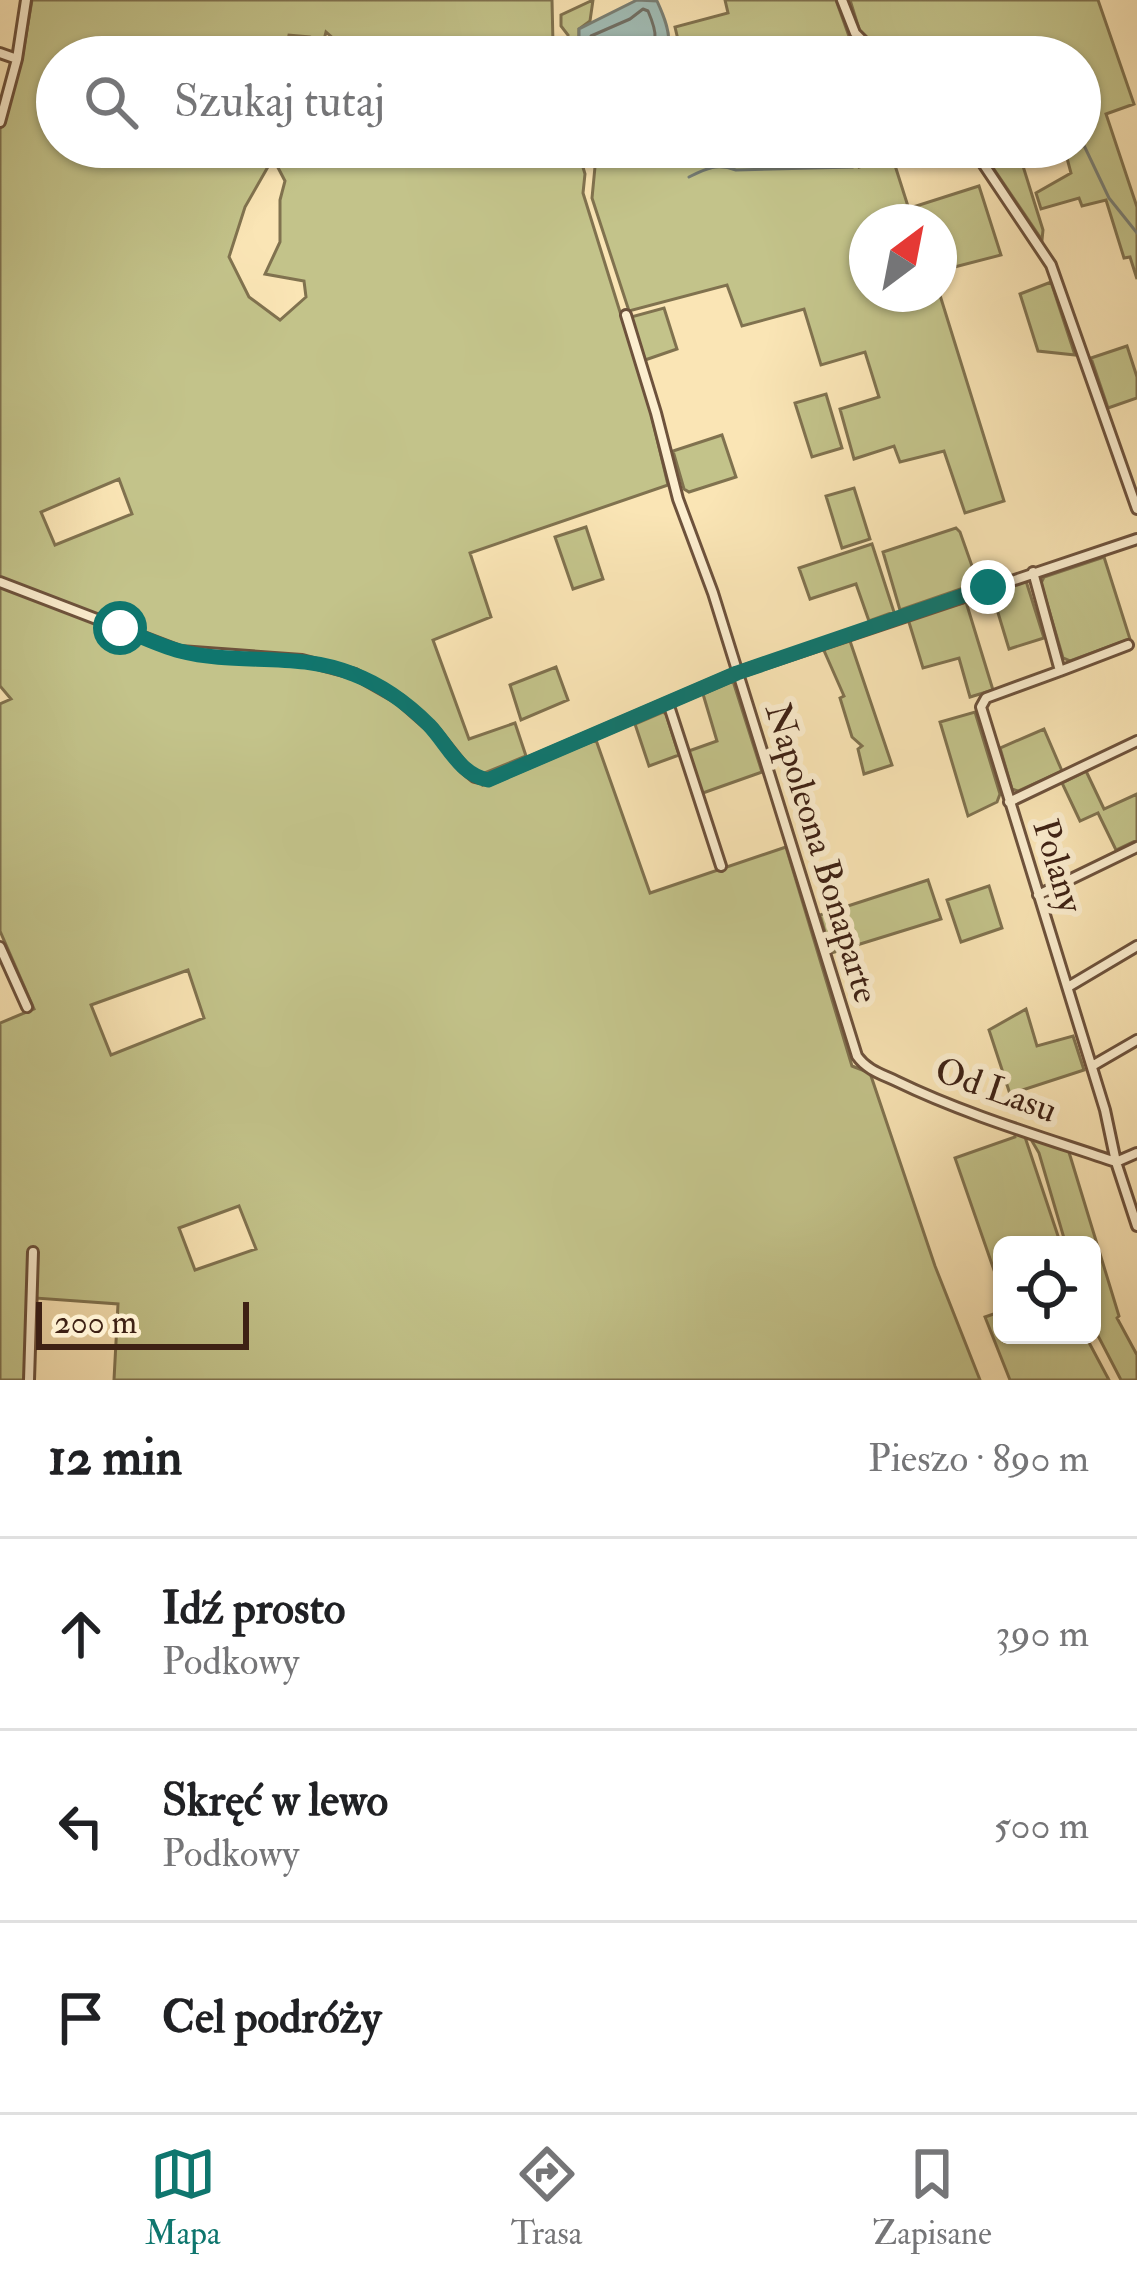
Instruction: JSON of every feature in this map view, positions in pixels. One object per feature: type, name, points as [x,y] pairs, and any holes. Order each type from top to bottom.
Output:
[{"type":"street","points":[[0,122],[26,0]]},
{"type":"street","points":[[842,0],[859,36]]},
{"type":"street","points":[[0,53],[16,59]]},
{"type":"street","points":[[986,168],[1052,265],[1137,509]]},
{"type":"street","name":"Napoleona Bonaparte","points":[[626,315],[678,499],[861,1062]]},
{"type":"street","points":[[0,582],[180,651],[302,660],[355,674],[399,699],[433,729],[464,769],[488,780],[737,673],[1137,539]]},
{"type":"street","points":[[1033,572],[1060,670],[1128,646]]},
{"type":"street","name":"Polany","points":[[1060,670],[981,703],[1137,1226]]},
{"type":"street","points":[[668,703],[721,866]]},
{"type":"street","points":[[1010,802],[1137,741]]},
{"type":"street","points":[[1038,896],[1137,847]]},
{"type":"street","points":[[1068,987],[1137,946]]},
{"type":"street","points":[[0,947],[27,1007]]},
{"type":"street","points":[[1092,1066],[1137,1040]]},
{"type":"street","name":"Od Lasu","points":[[861,1062],[936,1100],[1116,1162]]},
{"type":"street","points":[[1116,1162],[1137,1153]]},
{"type":"street","points":[[28,1380],[33,1252]]},
{"type":"green space","points":[[32,0],[552,0],[553,36],[330,36],[326,32],[325,36],[36,36],[36,168],[267,168],[245,207],[229,257],[249,297],[280,320],[306,297],[304,281],[265,274],[280,242],[285,181],[278,168],[583,168],[583,193],[649,405],[668,485],[470,553],[491,617],[433,640],[469,739],[515,723],[526,756],[482,774],[483,785],[596,740],[650,893],[786,847],[852,1066],[870,1073],[935,1266],[980,1380],[114,1380],[118,1304],[36,1298],[31,1380],[0,1380],[0,1023],[34,1009],[0,931],[0,704],[11,699],[0,686],[0,129],[22,59]],"holes":[[[119,479],[132,514],[55,545],[41,512]],[[188,970],[204,1018],[111,1055],[91,1005]],[[239,1206],[256,1249],[195,1270],[179,1228]]]},
{"type":"green space","points":[[593,0],[590,21],[579,29],[579,36],[568,36],[561,15]]},
{"type":"green space","points":[[725,0],[836,0],[849,36],[677,36],[675,27],[728,13]]},
{"type":"green space","points":[[850,0],[1098,0],[1134,104],[1106,114],[1137,207],[1137,279],[1130,257],[1124,258],[1106,200],[1082,206],[1079,198],[1041,209],[1036,193],[1071,173],[1070,168],[1101,168],[1101,36],[864,36]]},
{"type":"green space","points":[[595,168],[896,168],[907,204],[849,204],[849,312],[945,312],[1004,501],[965,513],[944,451],[900,462],[894,446],[854,459],[840,409],[879,397],[865,352],[821,365],[804,309],[742,326],[727,285],[629,311],[592,198]]},
{"type":"green space","points":[[993,168],[1024,168],[1042,240]]},
{"type":"green space","points":[[979,186],[1001,255],[957,266],[957,204],[922,204]]},
{"type":"green space","points":[[1051,282],[1075,355],[1038,351],[1020,294]]},
{"type":"green space","points":[[664,308],[677,349],[645,360],[631,317]]},
{"type":"green space","points":[[1127,346],[1137,377],[1137,398],[1108,408],[1091,358]]},
{"type":"green space","points":[[826,394],[842,448],[812,457],[795,403]]},
{"type":"green space","points":[[722,435],[736,477],[689,492],[684,489],[673,451]]},
{"type":"green space","points":[[854,488],[870,539],[842,548],[826,496]]},
{"type":"green space","points":[[586,527],[603,579],[573,589],[555,537]]},
{"type":"green space","points":[[956,528],[978,583],[900,610],[883,552]]},
{"type":"green space","points":[[872,544],[894,612],[869,621],[856,584],[810,599],[799,568]]},
{"type":"green space","points":[[1104,557],[1130,639],[1070,661],[1063,658],[1041,583],[1044,577]]},
{"type":"green space","points":[[1026,581],[1044,638],[1009,649],[992,593]]},
{"type":"green space","points":[[966,602],[993,690],[970,697],[959,658],[923,668],[908,619]]},
{"type":"green space","points":[[849,638],[892,765],[864,774],[858,749],[862,746],[852,737],[840,698],[844,696],[822,646]]},
{"type":"green space","points":[[556,667],[568,700],[521,720],[510,685]]},
{"type":"green space","points":[[733,681],[762,772],[700,794],[686,752],[717,741],[703,694]]},
{"type":"green space","points":[[663,712],[679,755],[649,766],[635,724]]},
{"type":"green space","points":[[975,712],[1000,794],[997,802],[968,816],[940,722]]},
{"type":"green space","points":[[1044,729],[1062,771],[1018,791],[1012,789],[1000,748]]},
{"type":"green space","points":[[1086,771],[1104,809],[1137,794],[1137,840],[1116,850],[1098,813],[1080,821],[1062,783]]},
{"type":"green space","points":[[928,880],[941,919],[831,953],[820,915]]},
{"type":"green space","points":[[989,886],[1002,928],[961,942],[947,900]]},
{"type":"green space","points":[[1026,1009],[1037,1046],[1073,1036],[1084,1070],[1010,1094],[989,1030]]},
{"type":"green space","points":[[1015,1132],[1024,1134],[1058,1236],[993,1236],[993,1267],[955,1158],[1015,1137]]},
{"type":"green space","points":[[1029,1136],[1068,1149],[1095,1236],[1063,1236],[1039,1153]]},
{"type":"green space","points":[[1101,1257],[1117,1318],[1137,1355],[1137,1380],[1121,1380],[1101,1342]]},
{"type":"green space","points":[[993,1314],[993,1337],[985,1317]]},
{"type":"green space","points":[[996,1344],[1090,1344],[1109,1380],[1010,1380]]},
{"type":"water","points":[[637,0],[657,1],[668,36],[579,36],[579,29]]},
{"type":"waterway","points":[[689,177],[712,168]]},
{"type":"waterway","points":[[724,168],[814,168]]},
{"type":"waterway","points":[[1095,168],[1109,198],[1137,233]]},
{"type":"route","points":[[120,628],[180,651],[302,660],[355,674],[399,699],[433,729],[464,769],[488,780],[737,673],[988,587]]}]
